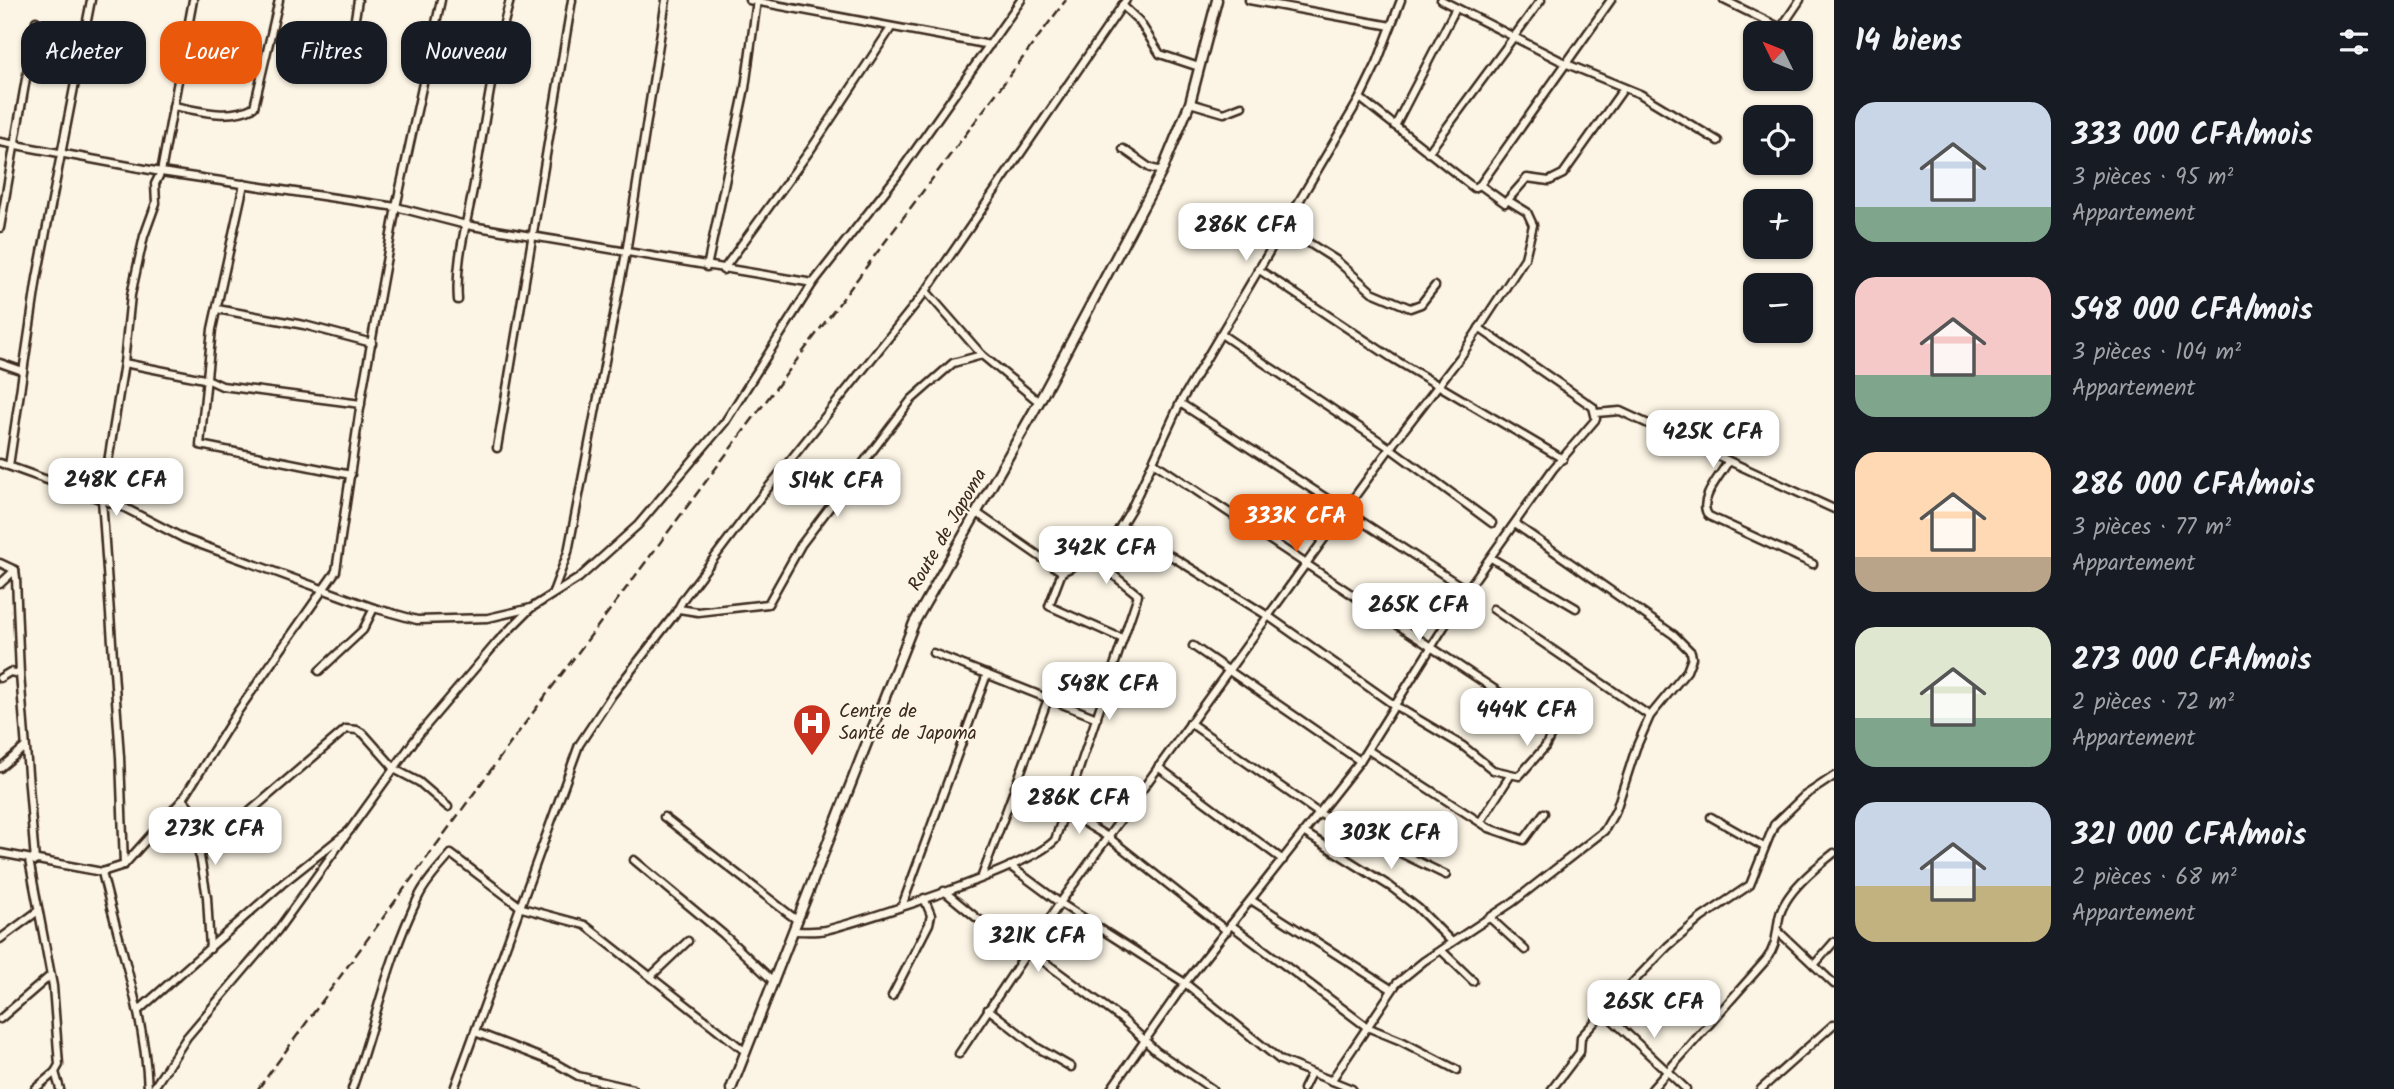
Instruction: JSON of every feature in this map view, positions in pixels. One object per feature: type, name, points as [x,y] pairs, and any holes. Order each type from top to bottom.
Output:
[{"type":"street","points":[[9,466],[61,152],[91,0]]},
{"type":"street","points":[[124,865],[120,757],[102,499],[124,363],[131,295],[144,236],[156,203],[155,184],[161,172],[193,0]]},
{"type":"street","points":[[173,106],[219,114],[241,114],[254,107],[279,0]]},
{"type":"street","points":[[355,21],[358,0]]},
{"type":"street","points":[[0,853],[102,872],[124,865],[183,799],[238,711],[336,571],[361,404],[396,207],[441,0]]},
{"type":"street","points":[[457,300],[456,272],[467,225],[484,114],[510,0]]},
{"type":"street","points":[[496,448],[572,0]]},
{"type":"street","points":[[552,594],[568,552],[626,253],[666,0]]},
{"type":"street","points":[[707,267],[745,88],[754,0],[990,46]]},
{"type":"street","points":[[150,1089],[187,1037],[277,930],[424,729],[504,634],[531,608],[595,566],[671,488],[725,422],[813,283],[897,176],[936,116],[990,46],[1021,0]]},
{"type":"street","name":"Route de Japoma","points":[[731,1089],[915,623],[1039,402],[1161,171],[1190,103],[1217,0]]},
{"type":"street","points":[[1250,0],[1319,10],[1391,26]]},
{"type":"street","points":[[1319,10],[1323,0]]},
{"type":"street","points":[[1124,639],[1049,606],[1062,572],[1090,555],[1101,552],[1121,525],[1181,403],[1360,98],[1401,0]]},
{"type":"street","points":[[1441,0],[1567,64],[1640,94],[1718,141]]},
{"type":"street","points":[[1428,153],[1541,0]]},
{"type":"street","points":[[1360,98],[1469,187],[1480,185],[1611,0]]},
{"type":"street","points":[[1724,0],[1781,28],[1800,0]]},
{"type":"street","points":[[454,1089],[579,745],[639,656],[679,609],[684,598],[767,487],[926,291],[1124,3],[1160,54],[1199,67]]},
{"type":"street","points":[[1395,126],[1456,8]]},
{"type":"street","points":[[723,270],[810,149],[891,28]]},
{"type":"street","points":[[0,229],[25,84]]},
{"type":"street","points":[[1509,201],[1527,178],[1549,181],[1563,174],[1624,88]]},
{"type":"street","points":[[1190,103],[1224,113],[1242,106]]},
{"type":"street","points":[[0,142],[161,172],[396,207],[467,225],[813,283]]},
{"type":"street","points":[[1123,149],[1150,168],[1161,171]]},
{"type":"street","points":[[244,184],[212,329],[201,447],[351,475]]},
{"type":"street","points":[[959,1054],[1027,949],[1439,384],[1525,258],[1534,225],[1527,212],[1509,201],[1502,202],[1480,185]]},
{"type":"street","points":[[1285,228],[1336,260],[1372,292],[1410,308],[1421,304],[1435,286]]},
{"type":"street","points":[[1258,270],[1392,358],[1563,459]]},
{"type":"street","points":[[926,291],[982,355],[1039,402]]},
{"type":"street","points":[[217,309],[304,325],[372,343]]},
{"type":"street","points":[[1479,328],[1593,407],[1597,413]]},
{"type":"street","points":[[1221,334],[1390,448],[1492,523]]},
{"type":"street","points":[[679,609],[698,612],[768,604],[801,545],[911,400],[953,363],[982,355]]},
{"type":"street","points":[[0,363],[23,371]]},
{"type":"street","points":[[124,363],[209,380],[222,386],[361,404]]},
{"type":"street","points":[[1181,403],[1467,590]]},
{"type":"street","points":[[1597,413],[1620,411],[1834,509]]},
{"type":"street","points":[[1111,1089],[1185,983],[1368,750],[1467,590],[1597,413]]},
{"type":"street","points":[[1121,525],[1268,616],[1394,705],[1463,746],[1493,769],[1510,776],[1520,776],[1528,769],[1554,729],[1153,462]]},
{"type":"street","points":[[1728,462],[1704,502],[1709,516],[1813,564]]},
{"type":"street","points":[[0,463],[102,499],[184,540],[373,608],[428,622],[488,618],[531,608]]},
{"type":"street","points":[[977,513],[1062,572]]},
{"type":"street","points":[[1331,1081],[1391,989],[1441,950],[1587,847],[1604,831],[1625,788],[1636,748],[1650,716],[1687,671],[1692,658],[1691,652],[1674,635],[1514,524]]},
{"type":"street","points":[[794,931],[823,931],[902,906],[1010,866],[1049,846],[1055,840],[1138,596],[1090,555]]},
{"type":"street","points":[[1491,558],[1576,608]]},
{"type":"street","points":[[0,563],[15,570]]},
{"type":"street","points":[[0,584],[15,570]]},
{"type":"street","points":[[15,570],[32,861],[37,911],[51,975],[59,1065],[55,1072],[35,1089]]},
{"type":"street","points":[[319,671],[363,631],[373,608]]},
{"type":"street","points":[[1493,609],[1650,716]]},
{"type":"street","points":[[1193,646],[1360,761]]},
{"type":"street","points":[[933,653],[1097,718]]},
{"type":"street","points":[[0,678],[10,672],[20,674]]},
{"type":"street","points":[[902,906],[987,674]]},
{"type":"street","points":[[982,876],[1048,699]]},
{"type":"street","points":[[1190,723],[1320,814],[1446,875]]},
{"type":"street","points":[[199,855],[346,729],[364,734],[396,770],[419,782],[448,807]]},
{"type":"street","points":[[0,768],[24,747]]},
{"type":"street","points":[[1368,750],[1499,833],[1524,840],[1544,813]]},
{"type":"street","points":[[1158,767],[1283,860]]},
{"type":"street","points":[[1481,821],[1510,776]]},
{"type":"street","points":[[1552,1089],[1580,1052],[1581,1037],[1668,946],[1702,918],[1750,885],[1774,825],[1804,796],[1834,776]]},
{"type":"street","points":[[183,799],[192,810],[208,904],[210,949]]},
{"type":"street","points":[[1065,811],[1108,837],[1367,1027],[1457,1070]]},
{"type":"street","points":[[664,817],[798,921]]},
{"type":"street","points":[[1710,817],[1764,847]]},
{"type":"street","points":[[139,1010],[302,867],[354,828]]},
{"type":"street","points":[[1305,833],[1391,887],[1418,908],[1452,943]]},
{"type":"street","points":[[1652,1089],[1766,960],[1775,947],[1779,917],[1788,901],[1834,853]]},
{"type":"street","points":[[352,1089],[403,934],[419,895],[450,855],[522,908],[585,925],[746,1052]]},
{"type":"street","points":[[634,860],[723,934],[774,982]]},
{"type":"street","points":[[1010,866],[1060,903],[1185,983],[1280,1060],[1352,1089]]},
{"type":"street","points":[[102,872],[119,947],[139,1010],[150,1089]]},
{"type":"street","points":[[944,891],[978,919],[1027,949],[1212,1089]]},
{"type":"street","points":[[892,996],[929,924],[931,915],[924,898]]},
{"type":"street","points":[[1251,900],[1391,989]]},
{"type":"street","points":[[0,939],[37,911]]},
{"type":"street","points":[[1490,918],[1525,950]]},
{"type":"street","points":[[1779,932],[1834,985]]},
{"type":"street","points":[[651,976],[688,941]]},
{"type":"street","points":[[1814,965],[1834,942]]},
{"type":"street","points":[[1441,950],[1473,981]]},
{"type":"street","points":[[0,1019],[51,975]]},
{"type":"street","points":[[988,1009],[1038,1048],[1071,1066]]},
{"type":"street","points":[[1604,1012],[1686,1089]]},
{"type":"street","points":[[1761,1089],[1834,1024]]},
{"type":"street","points":[[475,1032],[555,1063],[579,1076],[633,1089]]},
{"type":"street","points":[[55,1072],[60,1089]]},
{"type":"street","points":[[1303,1089],[1310,1074]]},
{"type":"railway","points":[[258,1089],[526,722],[1066,0]]},
{"type":"place","name":"Centre de Santé de Japoma","points":[[812,757]]}]
